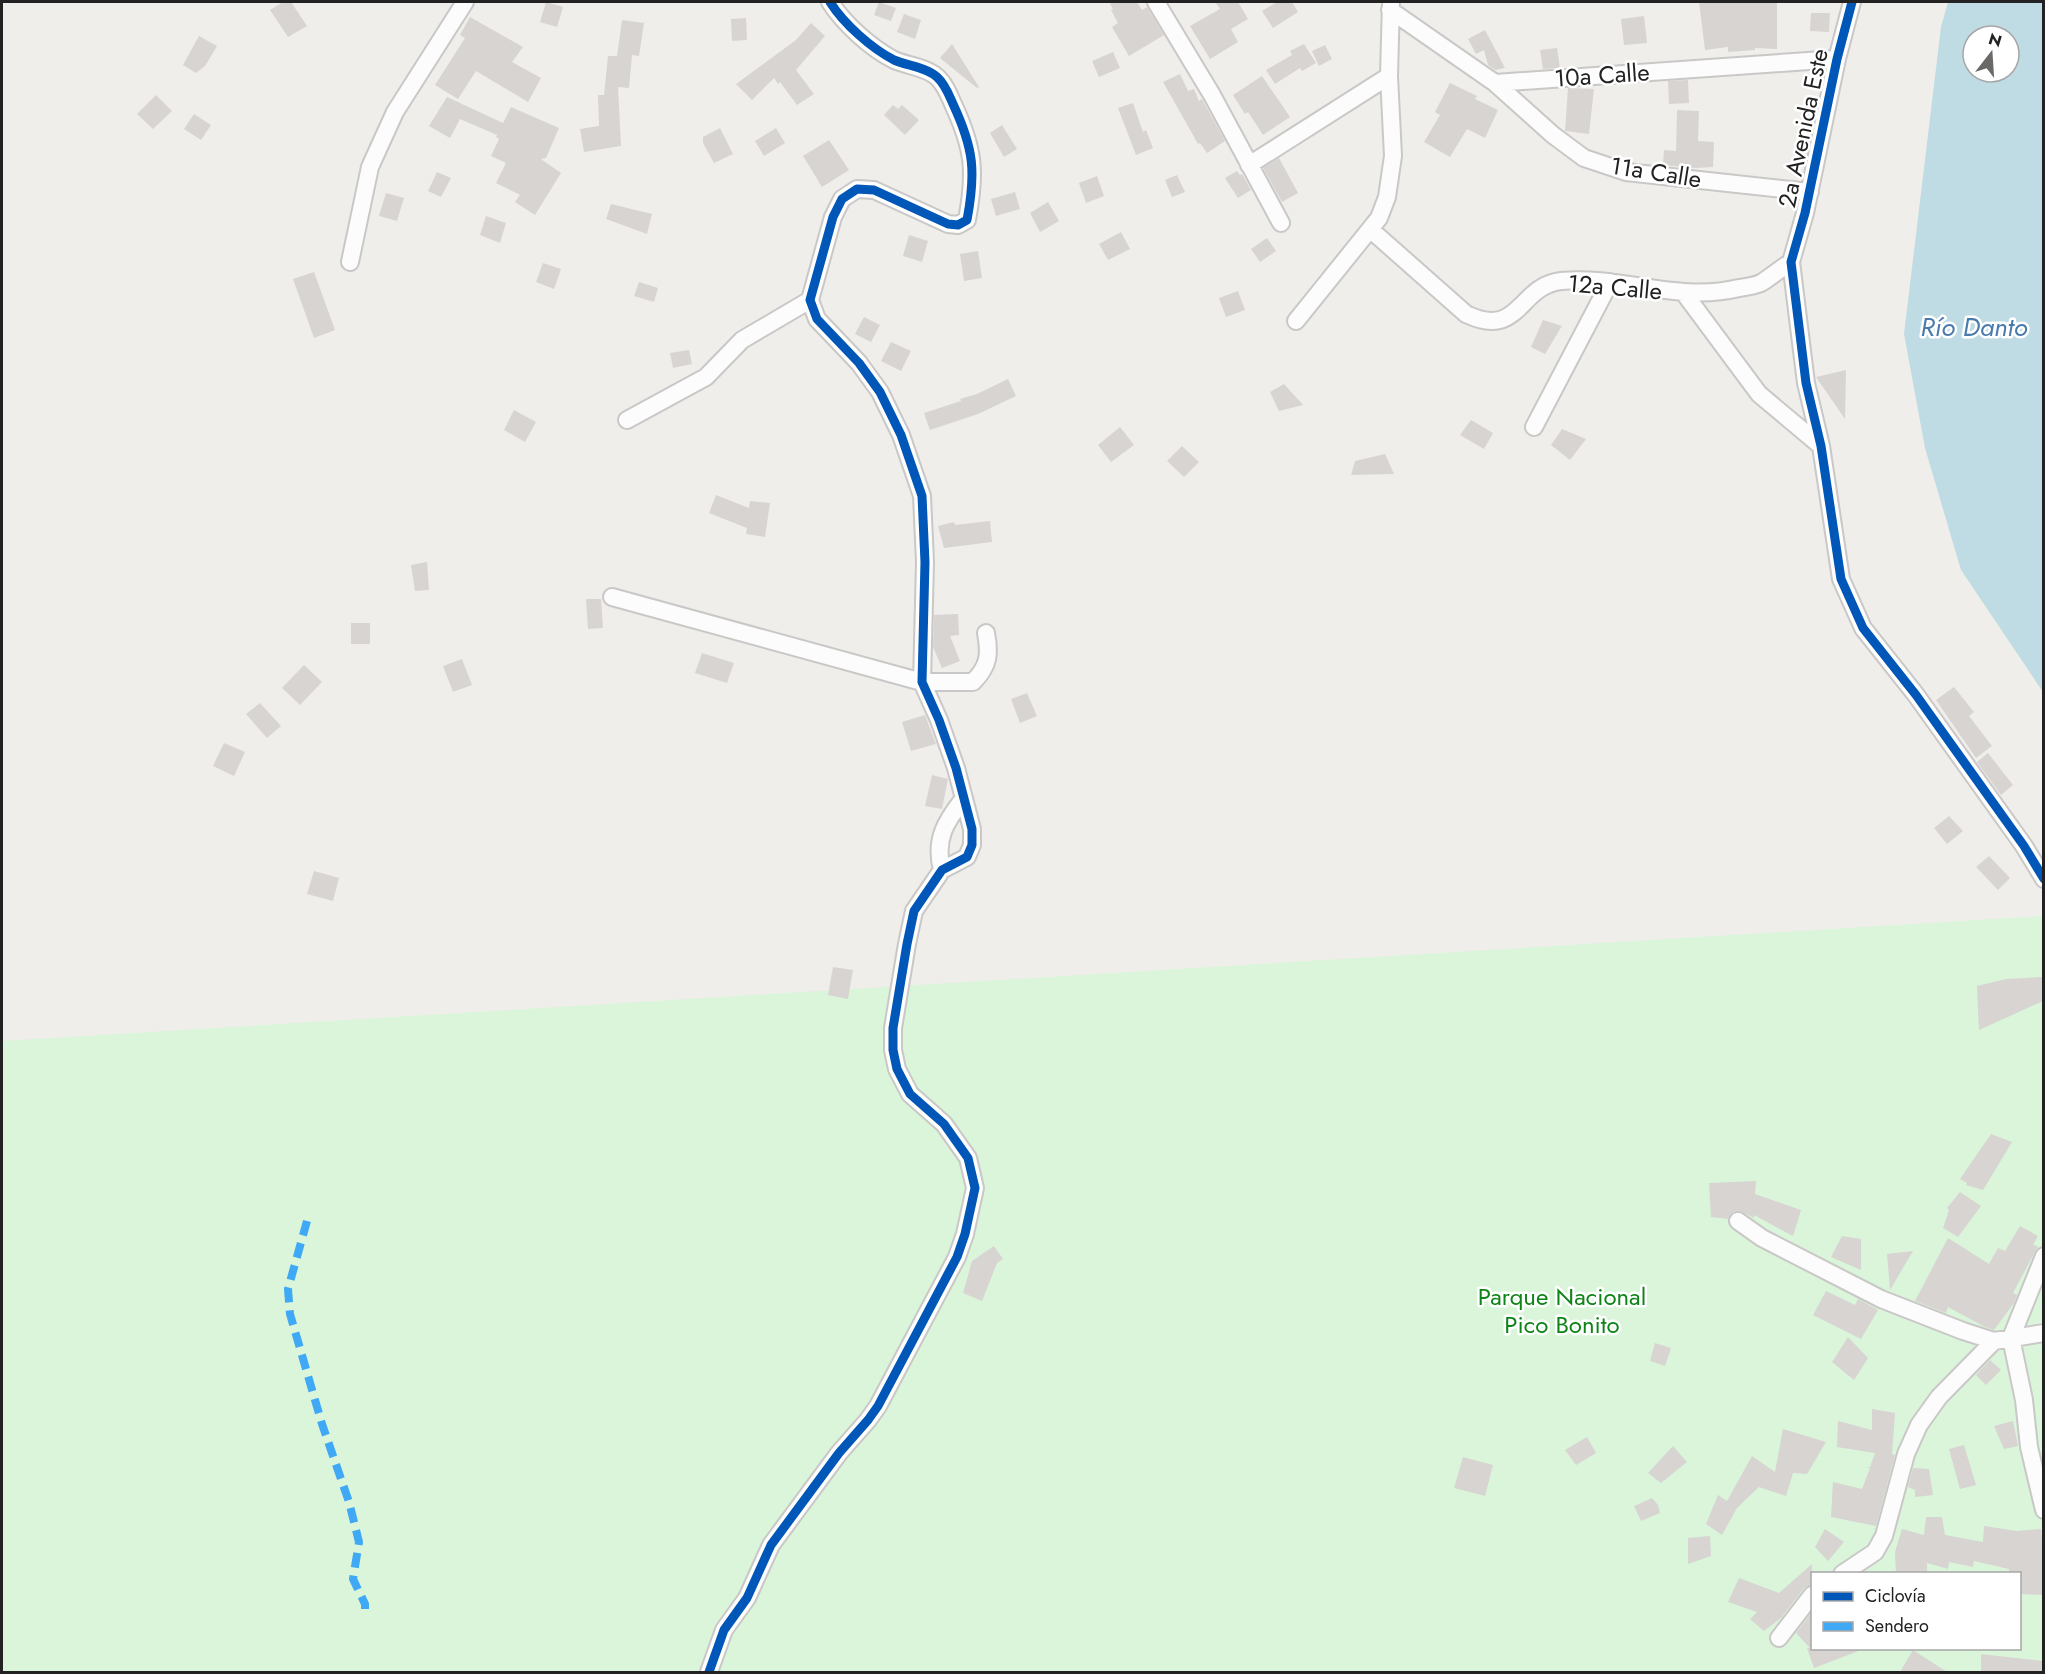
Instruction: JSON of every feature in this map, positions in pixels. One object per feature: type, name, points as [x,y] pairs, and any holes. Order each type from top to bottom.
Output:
[{"type":"street","points":[[350,262],[370,167],[395,112],[465,2]]},
{"type":"street","points":[[709,1672],[724,1630],[747,1598],[771,1545],[839,1453],[878,1406],[957,1257],[965,1234],[975,1188],[968,1158],[944,1125],[910,1094],[897,1069],[893,1050],[893,1028],[914,911],[942,870],[967,857],[972,845],[972,829],[956,768],[939,720],[922,682],[925,562],[922,496],[901,435],[880,392],[860,363],[817,319],[810,300],[833,217],[842,199],[857,189],[874,190],[948,224],[958,225],[967,220],[971,197],[972,159],[968,141],[945,86],[937,76],[895,60],[872,45],[830,2]]},
{"type":"street","points":[[1156,2],[1212,95],[1281,223]]},
{"type":"street","name":"2a Avenida Este","points":[[1791,262],[1852,2]]},
{"type":"street","points":[[1296,321],[1371,230],[1379,218],[1387,197],[1393,156],[1389,76],[1391,6]]},
{"type":"street","points":[[1391,6],[1495,83]]},
{"type":"street","name":"10a Calle","points":[[1495,83],[1837,59]]},
{"type":"street","points":[[1249,165],[1389,76]]},
{"type":"street","name":"11a Calle","points":[[1495,83],[1553,135],[1584,158],[1626,172],[1809,192]]},
{"type":"street","name":"12a Calle","points":[[1371,230],[1466,314],[1479,320],[1493,322],[1505,319],[1546,284],[1561,281],[1610,282],[1684,294],[1723,292],[1759,284],[1791,262]]},
{"type":"street","points":[[1791,262],[1806,383],[1821,446],[1841,579],[1863,628],[1957,751],[2024,846],[2043,879]]},
{"type":"street","points":[[1534,427],[1610,282]]},
{"type":"street","points":[[1684,294],[1759,394],[1821,446]]},
{"type":"street","points":[[627,420],[706,376],[742,340],[810,300]]},
{"type":"street","points":[[612,597],[922,682],[973,682],[981,674],[989,650],[986,633]]},
{"type":"street","points":[[942,870],[938,854],[941,833],[964,798]]},
{"type":"street","points":[[1738,1221],[1762,1238],[1881,1299],[1994,1341],[2043,1333]]},
{"type":"street","points":[[2043,1256],[2011,1338],[2037,1454],[2043,1510]]},
{"type":"street","points":[[1845,1572],[1875,1552],[1884,1536],[1906,1454],[1919,1425],[1939,1397],[1994,1341]]},
{"type":"street","points":[[1779,1638],[1811,1596]]},
{"type":"green space","name":"Parque Nacional Pico Bonito","points":[[2043,916],[2043,1672],[2,1672],[2,1041]]},
{"type":"water","name":"Río Danto","points":[[1948,2],[2043,2],[2043,692],[1961,570],[1925,448],[1904,334],[1941,27]]},
{"type":"building","points":[[283,2],[291,2],[307,26],[288,37],[270,10]]},
{"type":"building","points":[[546,2],[563,7],[557,27],[540,22]]},
{"type":"building","points":[[879,2],[896,8],[891,21],[874,15]]},
{"type":"building","points":[[1109,2],[1137,2],[1142,10],[1147,7],[1164,35],[1129,56],[1112,27],[1118,23]]},
{"type":"building","points":[[1215,2],[1238,2],[1248,19],[1231,29],[1238,42],[1210,59],[1190,26],[1220,9]]},
{"type":"building","points":[[1277,2],[1292,2],[1298,12],[1273,28],[1262,11]]},
{"type":"building","points":[[1699,2],[1777,2],[1777,49],[1755,48],[1755,50],[1728,52],[1728,47],[1705,50]]},
{"type":"building","points":[[1811,13],[1830,13],[1829,32],[1810,31]]},
{"type":"building","points":[[904,14],[921,20],[915,39],[897,32]]},
{"type":"building","points":[[1644,16],[1647,43],[1624,45],[1621,19]]},
{"type":"building","points":[[470,17],[523,47],[512,62],[541,78],[528,102],[476,71],[458,99],[435,85],[465,38],[460,35]]},
{"type":"building","points":[[746,18],[747,40],[732,41],[731,19]]},
{"type":"building","points":[[622,20],[644,23],[639,56],[632,55],[629,88],[618,87],[621,146],[584,152],[580,129],[599,126],[598,95],[604,95],[608,56],[617,56]]},
{"type":"building","points":[[811,23],[825,36],[796,70],[814,94],[797,105],[780,82],[778,84],[774,78],[752,100],[736,84],[796,40]]},
{"type":"building","points":[[1485,30],[1505,68],[1495,70],[1488,65],[1484,50],[1476,54],[1468,39]]},
{"type":"building","points":[[199,36],[217,46],[205,66],[196,73],[183,65]]},
{"type":"building","points":[[952,44],[979,87],[977,88],[940,58]]},
{"type":"building","points":[[1304,44],[1316,63],[1302,71],[1300,68],[1275,84],[1266,70],[1292,55],[1290,51]]},
{"type":"building","points":[[1325,45],[1332,59],[1319,66],[1312,51]]},
{"type":"building","points":[[1557,48],[1560,68],[1543,69],[1540,50]]},
{"type":"building","points":[[1113,52],[1120,68],[1099,77],[1092,61]]},
{"type":"building","points":[[1180,74],[1188,91],[1194,89],[1199,101],[1202,99],[1225,141],[1207,153],[1200,143],[1198,144],[1163,82]]},
{"type":"building","points":[[1262,76],[1290,117],[1263,135],[1233,95]]},
{"type":"building","points":[[1688,80],[1689,103],[1669,104],[1668,81]]},
{"type":"building","points":[[1450,83],[1477,96],[1475,99],[1498,110],[1485,138],[1467,129],[1450,157],[1424,142],[1440,115],[1435,112]]},
{"type":"building","points":[[1568,88],[1594,89],[1589,134],[1565,131]]},
{"type":"building","points":[[156,95],[172,111],[153,129],[137,114]]},
{"type":"building","points":[[447,97],[503,123],[511,107],[559,128],[546,158],[541,159],[561,173],[535,215],[515,202],[520,195],[496,183],[506,163],[491,156],[499,139],[497,135],[460,119],[450,138],[429,126]]},
{"type":"building","points":[[1133,103],[1143,132],[1146,130],[1153,148],[1136,155],[1118,108]]},
{"type":"building","points":[[893,105],[898,109],[902,105],[919,120],[905,135],[884,115]]},
{"type":"building","points":[[1677,110],[1699,111],[1698,141],[1714,142],[1713,167],[1663,165],[1664,150],[1676,151]]},
{"type":"building","points":[[194,114],[211,125],[201,140],[184,129]]},
{"type":"building","points":[[1002,125],[1017,149],[1004,157],[990,133]]},
{"type":"building","points":[[720,128],[733,154],[714,163],[703,143],[703,137]]},
{"type":"building","points":[[776,128],[785,143],[764,156],[755,141]]},
{"type":"building","points":[[829,140],[849,170],[822,187],[803,156]]},
{"type":"building","points":[[1279,158],[1298,193],[1282,202],[1263,168]]},
{"type":"building","points":[[1237,171],[1240,175],[1242,174],[1251,190],[1238,198],[1225,178]]},
{"type":"building","points":[[437,172],[451,178],[441,197],[428,191]]},
{"type":"building","points":[[1177,175],[1185,192],[1172,197],[1165,180]]},
{"type":"building","points":[[1097,176],[1104,196],[1086,203],[1079,183]]},
{"type":"building","points":[[1015,192],[1020,209],[996,216],[991,199]]},
{"type":"building","points":[[386,193],[404,198],[397,221],[379,216]]},
{"type":"building","points":[[1048,202],[1059,221],[1040,232],[1030,213]]},
{"type":"building","points":[[611,204],[652,214],[647,234],[606,219]]},
{"type":"building","points":[[486,216],[506,223],[500,243],[480,235]]},
{"type":"building","points":[[1121,232],[1130,249],[1108,260],[1099,244]]},
{"type":"building","points":[[909,235],[928,241],[922,262],[903,256]]},
{"type":"building","points":[[1267,238],[1276,251],[1260,262],[1251,249]]},
{"type":"building","points":[[978,251],[982,278],[964,281],[960,254]]},
{"type":"building","points":[[543,263],[561,269],[554,289],[536,282]]},
{"type":"building","points":[[314,272],[335,330],[314,338],[293,279]]},
{"type":"building","points":[[639,282],[658,288],[654,302],[634,296]]},
{"type":"building","points":[[1238,291],[1245,310],[1226,317],[1219,298]]},
{"type":"building","points":[[864,317],[880,325],[871,342],[855,334]]},
{"type":"building","points":[[1543,320],[1562,326],[1545,354],[1531,347]]},
{"type":"building","points":[[891,342],[911,351],[901,371],[881,361]]},
{"type":"building","points":[[689,350],[692,364],[673,368],[670,353]]},
{"type":"building","points":[[1846,370],[1845,419],[1816,377]]},
{"type":"building","points":[[1008,379],[1016,396],[978,414],[930,430],[924,413],[961,401],[960,399],[977,394]]},
{"type":"building","points":[[1284,384],[1303,405],[1279,411],[1270,392]]},
{"type":"building","points":[[514,410],[536,422],[525,442],[504,430]]},
{"type":"building","points":[[1471,420],[1493,433],[1484,449],[1460,435]]},
{"type":"building","points":[[1120,427],[1134,445],[1111,462],[1098,445]]},
{"type":"building","points":[[1562,429],[1586,439],[1570,460],[1551,445]]},
{"type":"building","points":[[1182,446],[1199,462],[1184,477],[1167,461]]},
{"type":"building","points":[[1385,454],[1394,474],[1351,475],[1355,461]]},
{"type":"building","points":[[716,495],[749,508],[750,501],[770,503],[765,537],[746,534],[747,528],[709,513]]},
{"type":"building","points":[[990,521],[992,542],[944,548],[938,526],[954,522],[955,525]]},
{"type":"building","points":[[427,562],[429,590],[415,591],[411,565]]},
{"type":"building","points":[[586,599],[601,599],[603,628],[588,629]]},
{"type":"building","points":[[958,614],[959,635],[950,636],[960,661],[942,668],[933,647],[934,615]]},
{"type":"building","points":[[351,623],[370,623],[370,644],[351,644]]},
{"type":"building","points":[[702,653],[734,663],[727,683],[695,673]]},
{"type":"building","points":[[462,659],[472,685],[453,692],[443,666]]},
{"type":"building","points":[[304,665],[322,682],[300,705],[282,688]]},
{"type":"building","points":[[1954,687],[1974,712],[1969,716],[1992,746],[1976,758],[1936,700]]},
{"type":"building","points":[[1027,693],[1037,716],[1020,723],[1011,699]]},
{"type":"building","points":[[260,703],[281,726],[267,738],[246,714]]},
{"type":"building","points":[[925,715],[936,744],[911,751],[902,722]]},
{"type":"building","points":[[224,743],[245,752],[234,776],[213,766]]},
{"type":"building","points":[[1988,753],[2013,785],[2001,795],[1977,762]]},
{"type":"building","points":[[932,775],[948,779],[942,809],[925,806]]},
{"type":"building","points":[[1949,816],[1963,831],[1947,844],[1934,828]]},
{"type":"building","points":[[1989,856],[2010,878],[1998,890],[1976,867]]},
{"type":"building","points":[[314,871],[339,878],[333,901],[307,894]]},
{"type":"building","points":[[833,967],[853,970],[848,999],[828,995]]},
{"type":"building","points":[[2043,977],[2043,1001],[1979,1030],[1977,986],[2006,979]]},
{"type":"building","points":[[1991,1134],[2012,1142],[1983,1190],[1966,1185],[1967,1183],[1960,1179]]},
{"type":"building","points":[[1756,1181],[1755,1194],[1801,1210],[1793,1236],[1754,1215],[1754,1218],[1740,1211],[1733,1212],[1728,1219],[1711,1217],[1709,1183]]},
{"type":"building","points":[[1960,1192],[1981,1206],[1958,1237],[1943,1228],[1949,1210],[1947,1208]]},
{"type":"building","points":[[2020,1226],[2038,1236],[2033,1245],[2038,1246],[2013,1293],[2017,1295],[2014,1303],[1994,1330],[1948,1307],[1946,1313],[1915,1301],[1948,1238],[1989,1264],[1998,1248],[2005,1251]]},
{"type":"building","points":[[1842,1236],[1861,1239],[1861,1270],[1831,1257]]},
{"type":"building","points":[[994,1246],[1003,1259],[997,1263],[982,1301],[963,1293],[972,1261]]},
{"type":"building","points":[[1913,1251],[1890,1290],[1887,1254]]},
{"type":"building","points":[[1826,1291],[1855,1305],[1858,1299],[1878,1310],[1861,1339],[1813,1315]]},
{"type":"building","points":[[1848,1337],[1868,1358],[1854,1380],[1832,1362]]},
{"type":"building","points":[[1655,1343],[1671,1348],[1665,1366],[1650,1361]]},
{"type":"building","points":[[1990,1360],[2001,1370],[1986,1385],[1976,1375]]},
{"type":"building","points":[[1872,1409],[1895,1413],[1892,1454],[1895,1455],[1876,1526],[1831,1517],[1833,1482],[1862,1489],[1870,1468],[1866,1467],[1870,1467],[1875,1453],[1837,1447],[1838,1421],[1872,1430]]},
{"type":"building","points":[[2013,1421],[2018,1446],[2004,1449],[1994,1426]]},
{"type":"building","points":[[1783,1429],[1826,1442],[1807,1474],[1793,1473],[1786,1496],[1759,1487],[1737,1508],[1722,1535],[1706,1524],[1718,1495],[1727,1501],[1752,1456],[1775,1472]]},
{"type":"building","points":[[1587,1437],[1596,1453],[1576,1465],[1565,1450]]},
{"type":"building","points":[[1964,1445],[1976,1485],[1960,1489],[1949,1449]]},
{"type":"building","points":[[1673,1446],[1687,1462],[1661,1483],[1648,1473]]},
{"type":"building","points":[[1463,1457],[1493,1465],[1485,1496],[1454,1488]]},
{"type":"building","points":[[1913,1468],[1929,1469],[1933,1495],[1915,1497],[1915,1490],[1908,1487]]},
{"type":"building","points":[[1652,1498],[1658,1505],[1660,1513],[1641,1521],[1634,1506]]},
{"type":"building","points":[[1926,1517],[1942,1517],[1945,1535],[1983,1542],[1984,1526],[2017,1531],[2041,1529],[2043,1595],[2021,1594],[2021,1572],[2009,1572],[2009,1569],[1974,1561],[1973,1567],[1949,1562],[1948,1569],[1927,1563],[1927,1572],[1896,1572],[1895,1552],[1902,1529],[1924,1535]]},
{"type":"building","points":[[1825,1529],[1844,1542],[1828,1561],[1815,1547]]},
{"type":"building","points":[[1710,1536],[1711,1556],[1688,1564],[1688,1538]]},
{"type":"building","points":[[1812,1564],[1811,1585],[1804,1588],[1781,1618],[1764,1631],[1750,1619],[1757,1612],[1728,1602],[1739,1578],[1779,1593]]},
{"type":"building","points":[[1811,1613],[1811,1650],[1861,1650],[1814,1668],[1807,1648],[1810,1648],[1796,1633]]},
{"type":"building","points":[[1913,1650],[1947,1672],[1900,1672]]},
{"type":"building","points":[[1981,1654],[2043,1661],[2043,1672],[1981,1672]]},
{"type":"marked path","points":[[307,1221],[288,1289],[290,1314],[322,1424],[349,1502],[359,1542],[353,1579],[365,1604],[365,1609]]},
{"type":"cycle path","points":[[709,1672],[724,1630],[747,1598],[771,1545],[839,1453],[878,1406],[957,1257],[965,1234],[975,1188],[968,1158],[944,1124],[910,1094],[897,1069],[893,1050],[893,1028],[914,911],[942,870],[967,857],[972,845],[972,829],[956,768],[939,720],[922,682],[925,562],[922,496],[901,435],[880,392],[859,363],[817,319],[810,300],[833,217],[842,199],[857,189],[874,190],[948,224],[958,225],[967,220],[972,188],[971,161],[960,120],[940,80],[928,71],[894,60],[876,49],[850,27],[830,2]]},
{"type":"cycle path","points":[[1852,2],[1837,59],[1805,213],[1791,262],[1806,383],[1821,446],[1841,579],[1863,628],[1916,695],[2024,846],[2044,879]]}]
